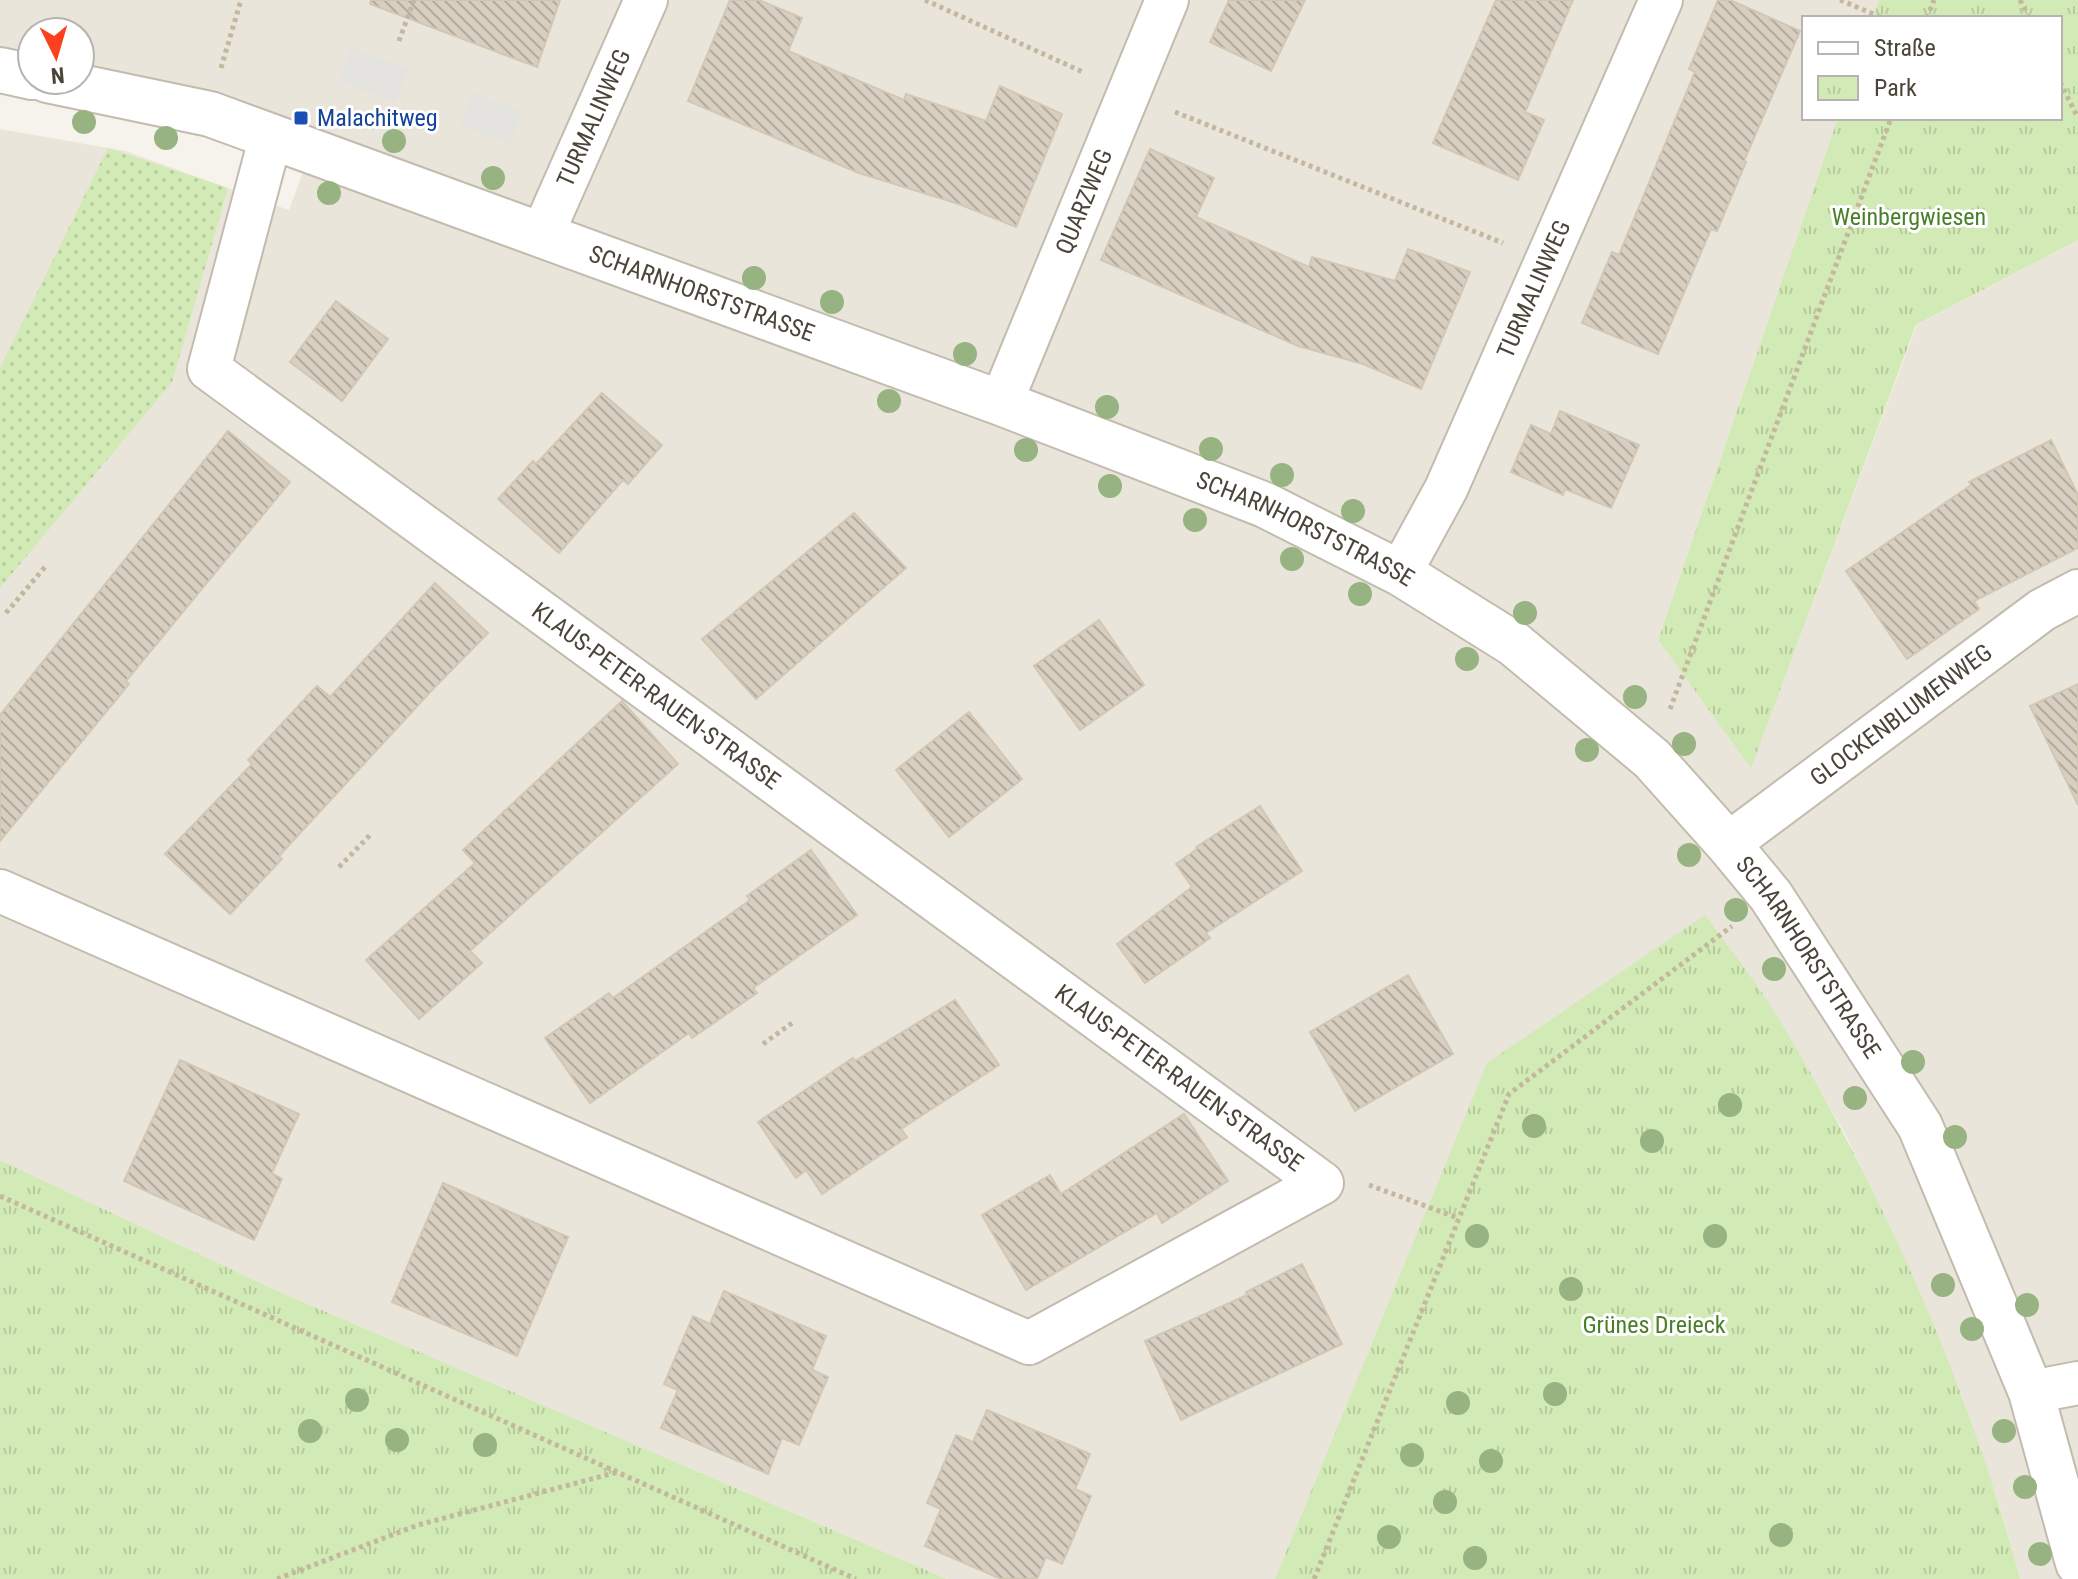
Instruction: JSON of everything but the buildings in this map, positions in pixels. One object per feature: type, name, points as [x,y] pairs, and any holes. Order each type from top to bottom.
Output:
[{"type":"street","name":"TURMALINWEG","points":[[542,235],[646,0]]},
{"type":"street","name":"QUARZWEG","points":[[1001,403],[1167,0]]},
{"type":"street","name":"TURMALINWEG","points":[[1400,573],[1446,489],[1661,0]]},
{"type":"street","name":"SCHARNHORSTSTRASSE","points":[[96,90],[210,114],[1001,403],[1265,505],[1400,573],[1514,644],[1652,759],[1728,844],[1771,896],[1920,1126],[2031,1392],[2078,1563]]},
{"type":"street","name":"KLAUS-PETER-RAUEN-STRASSE","points":[[0,891],[1029,1343],[1322,1183],[209,369],[271,136]]},
{"type":"street","name":"GLOCKENBLUMENWEG","points":[[1728,844],[2042,610],[2078,591]]},
{"type":"street","points":[[2031,1392],[2078,1383]]},
{"type":"path","points":[[210,114],[241,0]]},
{"type":"path","points":[[399,41],[414,0]]},
{"type":"path","points":[[925,0],[1130,94],[1548,261]]},
{"type":"path","points":[[1840,0],[1878,16]]},
{"type":"path","points":[[2062,86],[2078,118]]},
{"type":"path","points":[[2062,95],[2068,98]]},
{"type":"path","points":[[1652,759],[1890,120]]},
{"type":"path","points":[[6,613],[45,567]]},
{"type":"path","points":[[339,867],[371,834]]},
{"type":"path","points":[[1314,1579],[1509,1094],[1771,896]]},
{"type":"path","points":[[763,1044],[792,1023]]},
{"type":"path","points":[[1322,1183],[1368,1185],[1458,1218]]},
{"type":"path","points":[[0,1196],[856,1579]]},
{"type":"path","points":[[277,1579],[418,1525],[618,1472]]},
{"type":"shaded area","points":[[0,0],[1879,0],[1874,16],[1802,16],[1802,120],[1837,120],[1658,640],[1751,767],[1917,325],[2078,240],[2078,1579],[2020,1579],[2003,1517],[1961,1393],[1899,1248],[1848,1139],[1777,1016],[1487,1064],[1275,1579],[947,1579],[273,1289],[0,1160],[0,129],[125,151],[289,210],[311,151],[89,96],[96,96],[96,16],[16,16],[16,78],[0,74]]},
{"type":"shaded area","points":[[351,47],[408,68],[396,102],[338,81]]},
{"type":"shaded area","points":[[472,92],[523,111],[511,144],[460,126]]},
{"type":"green space","name":"Weinbergwiesen","points":[[1879,0],[2078,0],[2078,240],[1916,325],[1751,768],[1658,640],[1837,120],[2062,120],[2062,16],[1874,16]]},
{"type":"green space","points":[[108,148],[228,188],[172,382],[0,588],[0,368]]},
{"type":"green space","name":"Grünes Dreieck","points":[[1705,915],[1779,1019],[1853,1152],[1887,1221],[1919,1290],[1975,1433],[2020,1579],[1275,1579],[1487,1063]]},
{"type":"green space","points":[[0,1160],[273,1289],[947,1579],[0,1579]]},
{"type":"place","name":"Malachitweg","points":[[301,118]]}]
